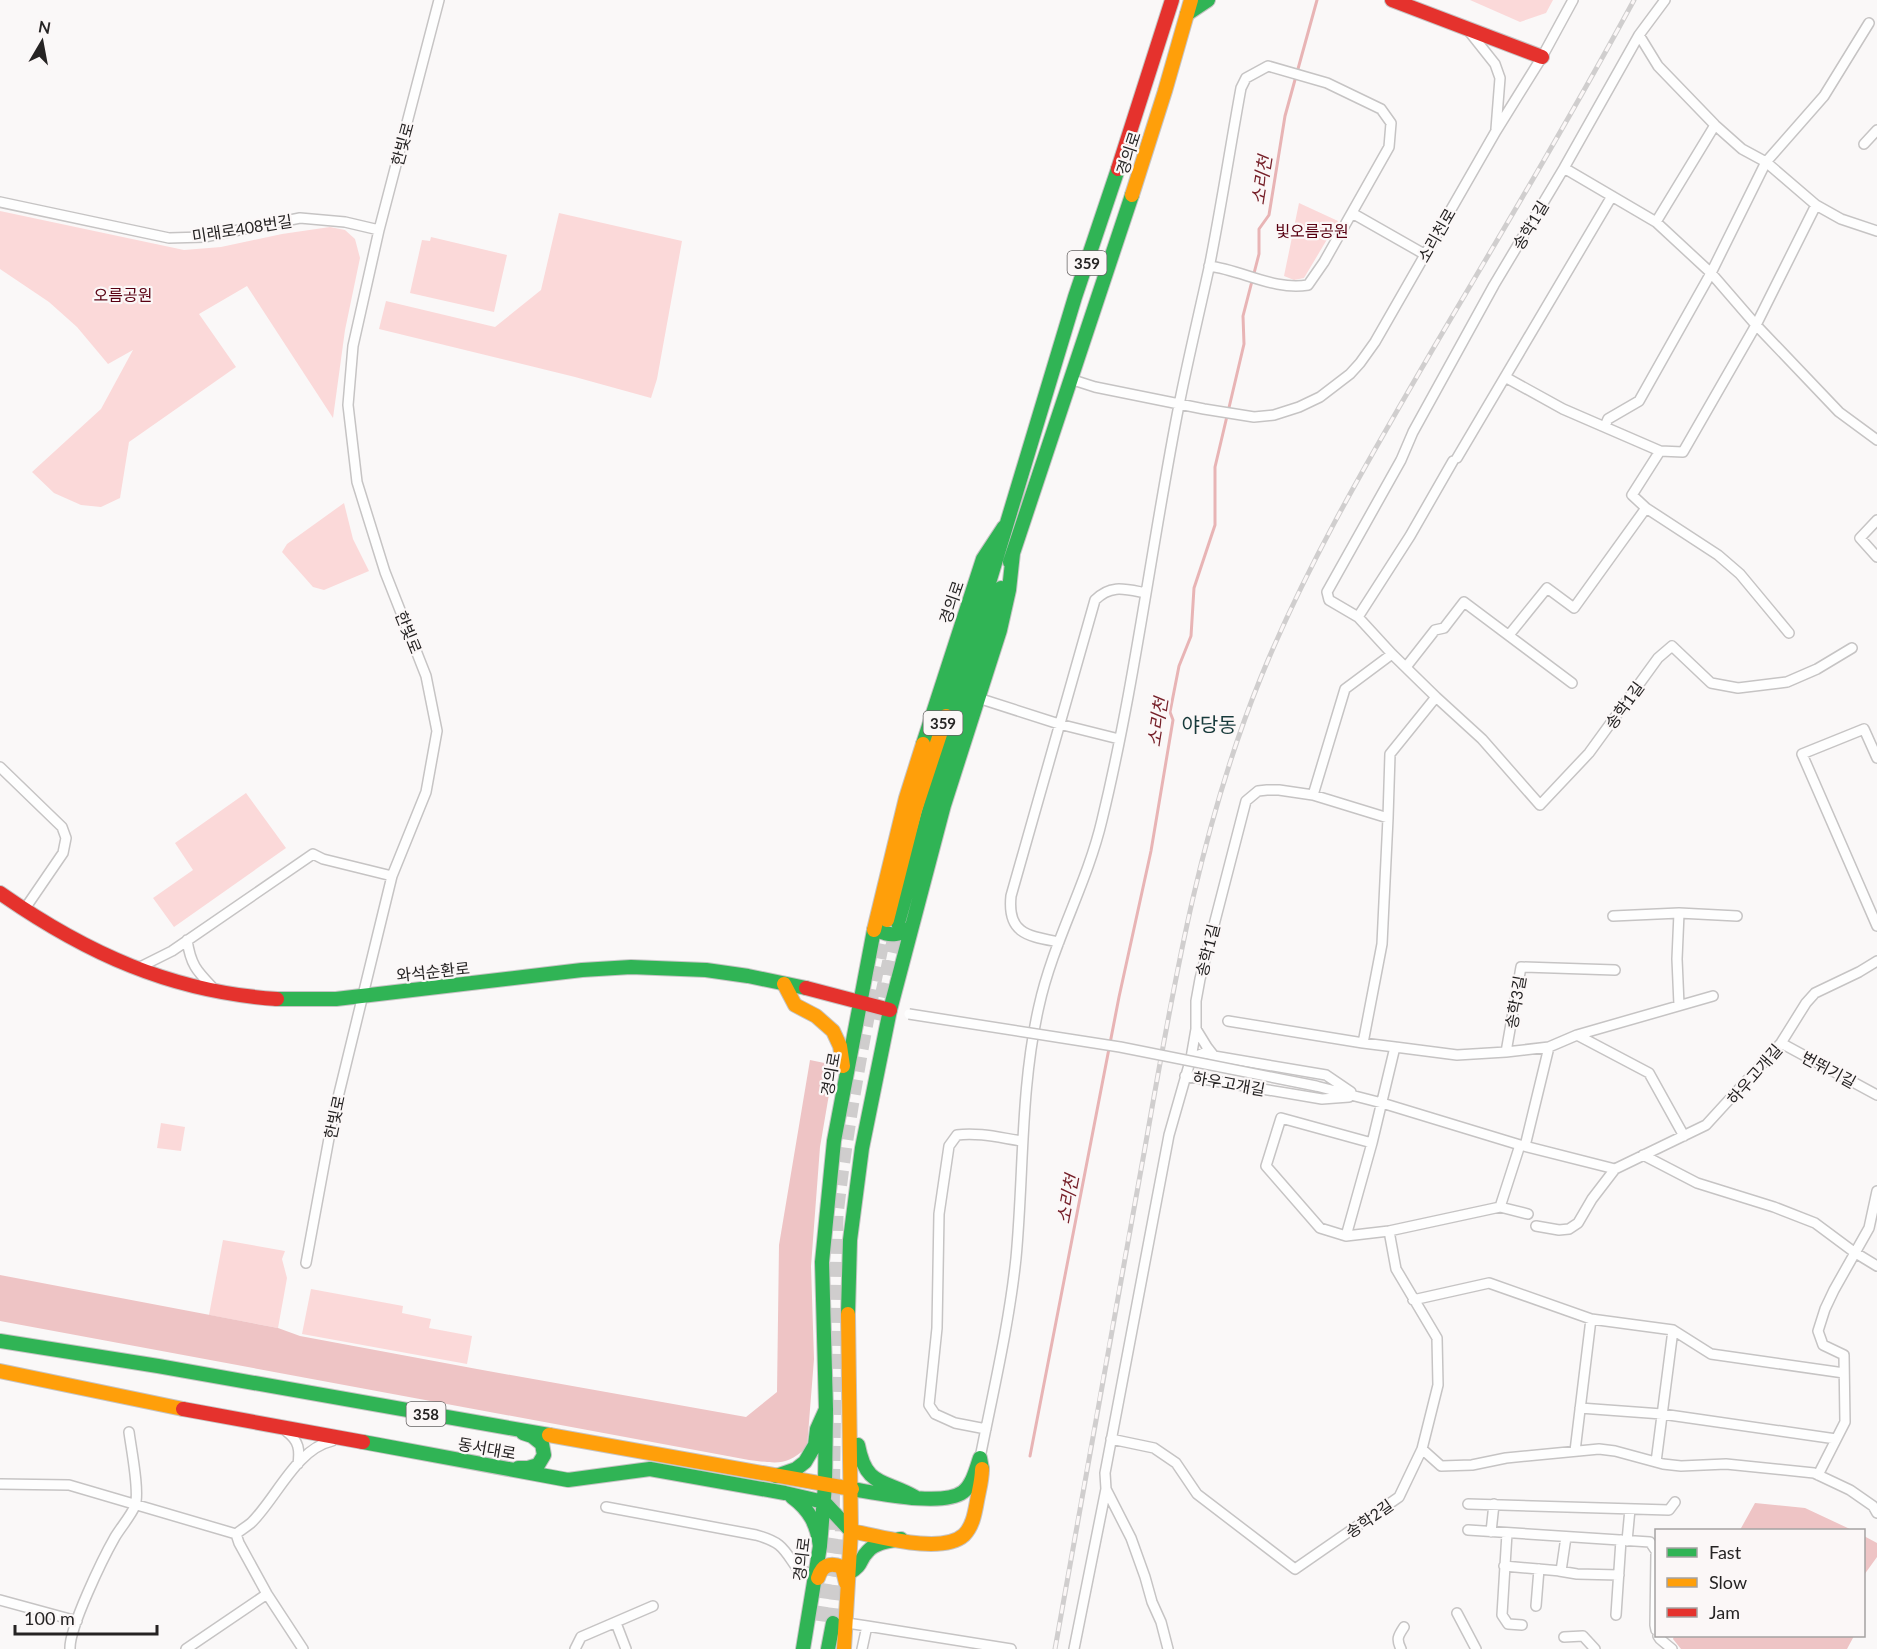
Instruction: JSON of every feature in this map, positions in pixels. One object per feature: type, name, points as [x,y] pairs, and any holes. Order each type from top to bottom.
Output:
[{"type":"main road","name":"경의로","points":[[893,924],[935,790],[1139,174],[1191,0]]},
{"type":"main road","points":[[1187,14],[1208,0]]},
{"type":"main road","points":[[1392,0],[1542,57]]},
{"type":"main road","name":"경의로","points":[[828,1649],[833,1622],[849,1580],[852,1489],[848,1282],[850,1240],[862,1148],[890,1010],[904,960],[884,884],[906,798],[954,644],[983,559],[1004,527],[1075,297],[1126,146],[1171,1]]},
{"type":"main road","name":"경의로","points":[[803,1649],[810,1576],[820,1546],[825,1485],[826,1409],[822,1262],[834,1141],[859,1003],[944,805],[1002,620],[1009,590],[1013,554]]},
{"type":"main road","name":"와석순환로","points":[[0,893],[73,941],[136,969],[203,990],[269,999],[319,1000],[592,969],[662,967],[737,974],[832,994],[890,1010]]},
{"type":"main road","points":[[784,984],[795,1005],[810,1011],[827,1023],[836,1034],[846,1076]]},
{"type":"main road","points":[[0,1335],[158,1366]]},
{"type":"main road","name":"동서대로","points":[[0,1341],[158,1366],[825,1485],[915,1497],[952,1497],[963,1492],[969,1485],[981,1458]]},
{"type":"main road","name":"동서대로","points":[[0,1371],[151,1403],[568,1479],[650,1469],[824,1502]]},
{"type":"main road","points":[[0,1377],[151,1403]]},
{"type":"main road","points":[[776,1476],[796,1469],[805,1462],[815,1445],[817,1429],[826,1409]]},
{"type":"main road","points":[[850,1412],[858,1425],[861,1464],[866,1472],[882,1484],[901,1488],[915,1497]]},
{"type":"main road","points":[[498,1467],[528,1468],[538,1465],[544,1455],[542,1444],[532,1436],[506,1428]]},
{"type":"main road","points":[[824,1502],[851,1531],[922,1543],[948,1543],[962,1536],[970,1527],[983,1468],[981,1458]]},
{"type":"main road","points":[[785,1493],[799,1501],[810,1512],[819,1528],[820,1546]]},
{"type":"main road","points":[[810,1576],[820,1577],[820,1571],[826,1564],[835,1564],[842,1567],[849,1580],[860,1566],[863,1554],[868,1549],[877,1544],[901,1539]]},
{"type":"main road","name":"경의로","points":[[833,1622],[844,1649]]},
{"type":"main road","points":[[813,1649],[833,1622]]},
{"type":"street","name":"한빛로","points":[[306,1263],[332,1122],[392,876],[426,792],[437,731],[426,676],[385,572],[357,482],[348,405],[353,346],[379,230],[439,0]]},
{"type":"street","name":"소리천로","points":[[1179,404],[1254,417],[1274,415],[1320,398],[1350,374],[1375,342],[1496,131],[1542,57],[1572,0]]},
{"type":"street","name":"송학1길","points":[[1665,0],[1639,35],[1484,304],[1327,592],[1329,600],[1358,617],[1392,654],[1482,739],[1540,805],[1589,753],[1658,658],[1672,646],[1711,682],[1738,688],[1787,681],[1817,669],[1852,648]]},
{"type":"street","points":[[1605,426],[1608,419],[1639,401],[1711,273],[1766,162],[1824,96],[1869,23]]},
{"type":"street","points":[[1468,30],[1495,64],[1500,78],[1496,131]]},
{"type":"street","points":[[1639,35],[1658,66],[1715,125],[1743,149],[1766,162],[1816,205],[1841,219],[1877,231]]},
{"type":"street","points":[[981,1458],[1003,1345],[1015,1263],[1020,1215],[1026,1079],[1039,1004],[1059,942],[1091,859],[1102,821],[1146,593],[1179,404],[1209,266],[1241,88],[1246,78],[1268,66],[1327,83],[1381,109],[1391,123],[1389,147],[1324,262],[1308,285],[1295,287],[1282,285],[1209,266]]},
{"type":"street","points":[[1656,222],[1715,125]]},
{"type":"street","points":[[1864,144],[1877,130]]},
{"type":"street","points":[[1564,168],[1656,222],[1711,273],[1756,325],[1839,412],[1877,440]]},
{"type":"street","points":[[1358,617],[1410,536],[1612,196]]},
{"type":"street","name":"미래로408번길","points":[[0,202],[169,238],[204,237],[300,218],[345,222],[379,230]]},
{"type":"street","points":[[1505,377],[1563,409],[1660,452],[1683,452],[1756,325],[1816,205]]},
{"type":"street","points":[[1352,213],[1424,254]]},
{"type":"street","points":[[1070,379],[1095,387],[1179,404]]},
{"type":"street","points":[[1660,452],[1632,495],[1646,508],[1718,555],[1740,574],[1789,633]]},
{"type":"street","points":[[1509,635],[1547,588],[1574,608],[1646,508]]},
{"type":"street","points":[[1877,520],[1860,538],[1877,557]]},
{"type":"street","points":[[1059,942],[1030,936],[1021,930],[1012,920],[1011,896],[1095,600],[1104,591],[1116,589],[1146,593]]},
{"type":"street","points":[[1406,667],[1435,630],[1444,628],[1464,602],[1572,683]]},
{"type":"street","points":[[1312,795],[1345,689],[1392,654]]},
{"type":"street","points":[[1364,1043],[1382,944],[1390,754],[1436,697]]},
{"type":"street","points":[[978,698],[1059,724],[1119,739]]},
{"type":"street","points":[[1877,758],[1864,729],[1802,754],[1877,926]]},
{"type":"street","points":[[0,766],[63,827],[66,838],[63,853],[24,910]]},
{"type":"street","name":"송학1길","points":[[1191,1058],[1200,979],[1246,801],[1258,791],[1267,790],[1312,795],[1388,818]]},
{"type":"street","points":[[136,969],[172,951],[313,854],[323,859],[392,876]]},
{"type":"street","points":[[1679,913],[1677,959],[1679,1005]]},
{"type":"street","points":[[1613,916],[1679,913],[1737,916]]},
{"type":"street","points":[[187,940],[190,959],[216,992]]},
{"type":"street","name":"하우고개길","points":[[1536,1226],[1559,1230],[1569,1229],[1578,1223],[1592,1199],[1615,1169],[1706,1125],[1781,1043],[1806,1003],[1815,993],[1877,962]]},
{"type":"street","name":"송학3길","points":[[1615,970],[1521,967],[1506,1052],[1549,1047],[1577,1035],[1713,996]]},
{"type":"street","name":"하우고개길","points":[[890,1010],[1120,1047],[1316,1086],[1382,1103],[1522,1146],[1615,1169]]},
{"type":"street","points":[[1228,1021],[1456,1055],[1506,1052]]},
{"type":"street","points":[[1196,1029],[1214,1056]]},
{"type":"street","points":[[1577,1035],[1649,1072],[1684,1136]]},
{"type":"street","name":"번뛰기길","points":[[1781,1043],[1877,1095]]},
{"type":"street","points":[[1346,1236],[1372,1143],[1395,1047]]},
{"type":"street","points":[[1500,1207],[1522,1146],[1549,1047]]},
{"type":"street","name":"하우고개길","points":[[1204,1053],[1326,1075],[1358,1097],[1322,1099],[1185,1076],[1191,1058],[1204,1053]]},
{"type":"street","points":[[1074,1649],[1106,1489],[1105,1473],[1111,1439],[1169,1135],[1185,1076]]},
{"type":"street","points":[[1372,1143],[1281,1118],[1266,1166],[1320,1228],[1346,1236],[1389,1231],[1500,1207],[1528,1214]]},
{"type":"street","points":[[986,1429],[955,1423],[934,1414],[929,1404],[937,1328],[939,1214],[949,1146],[957,1135],[982,1135],[1022,1141]]},
{"type":"street","points":[[1643,1155],[1697,1184],[1774,1207],[1815,1223],[1877,1266]]},
{"type":"street","points":[[1818,1474],[1845,1422],[1844,1355],[1823,1345],[1818,1331],[1834,1290],[1869,1227],[1877,1191]]},
{"type":"street","name":"송학2길","points":[[1111,1439],[1154,1448],[1176,1463],[1197,1494],[1296,1569],[1399,1497],[1422,1449],[1438,1385],[1437,1338],[1396,1269],[1389,1231]]},
{"type":"street","points":[[1413,1300],[1489,1283],[1591,1319],[1673,1330],[1711,1354],[1844,1373]]},
{"type":"street","points":[[1575,1451],[1591,1319]]},
{"type":"street","points":[[1656,1462],[1673,1330]]},
{"type":"street","points":[[1580,1408],[1662,1414],[1836,1439]]},
{"type":"street","points":[[264,1424],[283,1430],[298,1442],[300,1451],[298,1464]]},
{"type":"street","points":[[70,1649],[76,1621],[115,1538],[136,1504],[136,1483],[129,1432]]},
{"type":"street","points":[[236,1534],[252,1522],[298,1464],[320,1445],[334,1440],[350,1440]]},
{"type":"street","points":[[1422,1449],[1441,1466],[1472,1465],[1506,1458],[1599,1449],[1681,1466],[1726,1464],[1818,1474],[1850,1490],[1873,1506],[1877,1513]]},
{"type":"street","points":[[0,1484],[69,1485],[236,1534]]},
{"type":"street","points":[[1106,1489],[1131,1538],[1161,1622],[1167,1649]]},
{"type":"street","points":[[1468,1503],[1669,1510],[1675,1502]]},
{"type":"street","points":[[1491,1532],[1494,1504]]},
{"type":"street","points":[[606,1508],[756,1534],[771,1539],[780,1544],[799,1571],[810,1576]]},
{"type":"street","points":[[1616,1615],[1619,1575],[1630,1509]]},
{"type":"street","points":[[1468,1530],[1650,1542],[1655,1551]]},
{"type":"street","points":[[1507,1533],[1502,1615],[1508,1623],[1522,1625]]},
{"type":"street","points":[[236,1534],[267,1594],[303,1649]]},
{"type":"street","points":[[1559,1571],[1562,1571],[1566,1536]]},
{"type":"street","points":[[1504,1566],[1577,1574],[1619,1575]]},
{"type":"street","points":[[1536,1606],[1539,1569]]},
{"type":"street","points":[[186,1649],[267,1594]]},
{"type":"street","points":[[0,1600],[76,1621]]},
{"type":"street","points":[[575,1649],[581,1637],[653,1606]]},
{"type":"street","points":[[1457,1613],[1474,1646],[1462,1649]]},
{"type":"street","points":[[833,1622],[1011,1649]]},
{"type":"street","points":[[616,1623],[626,1649]]},
{"type":"street","points":[[862,1649],[867,1626]]},
{"type":"street","points":[[1401,1649],[1398,1636],[1404,1628]]},
{"type":"street","points":[[1564,1637],[1583,1636],[1595,1649]]},
{"type":"street","points":[[1659,1637],[1672,1649]]},
{"type":"green space","points":[[1470,0],[1553,0],[1546,13],[1520,22]]},
{"type":"green space","name":"빛오름공원","points":[[1299,203],[1338,221],[1304,278],[1294,280],[1284,276]]},
{"type":"green space","name":"오름공원","points":[[0,211],[184,250],[221,247],[330,227],[345,230],[355,239],[360,258],[345,330],[333,418],[247,286],[199,314],[236,367],[129,442],[120,498],[101,507],[81,505],[54,493],[32,472],[101,409],[133,350],[108,364],[77,327],[49,302],[0,269]]},
{"type":"green space","points":[[559,213],[682,241],[657,379],[651,398],[379,329],[386,301],[495,327],[541,290]]},
{"type":"green space","points":[[431,237],[507,255],[494,312],[410,293],[422,240],[430,241]]},
{"type":"green space","points":[[344,503],[353,539],[369,571],[324,590],[313,587],[282,552],[287,544]]},
{"type":"green space","points":[[246,793],[286,848],[174,927],[153,898],[193,870],[175,843]]},
{"type":"green space","points":[[161,1123],[185,1127],[181,1151],[157,1148]]},
{"type":"green space","points":[[223,1240],[285,1251],[282,1259],[287,1278],[278,1328],[209,1315]]},
{"type":"green space","points":[[311,1289],[403,1306],[402,1313],[431,1319],[429,1328],[472,1336],[467,1364],[302,1334]]},
{"type":"shaded area","points":[[810,1060],[834,1065],[820,1147],[811,1266],[814,1359],[807,1447],[787,1461],[749,1460],[0,1321],[0,1275],[278,1328],[300,1336],[746,1417],[777,1392],[779,1245]]},
{"type":"shaded area","points":[[1755,1503],[1805,1508],[1850,1529],[1741,1529]]},
{"type":"shaded area","points":[[1865,1537],[1877,1543],[1877,1557],[1865,1574]]},
{"type":"shaded area","points":[[1674,1637],[1853,1637],[1847,1649],[1681,1649]]},
{"type":"waterway","name":"소리천","points":[[1030,1456],[1119,997],[1151,851],[1173,720],[1170,712],[1179,666],[1191,636],[1194,588],[1215,525],[1215,467],[1244,344],[1243,316],[1259,254],[1259,229],[1269,215],[1285,116],[1317,0]]},
{"type":"tunnel","points":[[819,1621],[832,1531],[836,1215],[858,1068],[886,923]]},
{"type":"tunnel","points":[[877,1020],[898,923]]},
{"type":"tunnel","points":[[833,1623],[843,1515]]},
{"type":"railway","points":[[1055,1649],[1179,965],[1205,848],[1240,734],[1279,635],[1340,512],[1634,0]]},
{"type":"traffic: fast","points":[[1187,14],[1208,0]]},
{"type":"traffic: fast","points":[[946,716],[985,596],[1075,297],[1118,169]]},
{"type":"traffic: fast","points":[[1010,562],[1132,195]]},
{"type":"traffic: fast","points":[[923,744],[983,559],[1004,527]]},
{"type":"traffic: fast","points":[[848,1314],[850,1240],[862,1148],[890,1010],[944,805],[1000,630],[1009,590],[1013,553]]},
{"type":"traffic: fast","points":[[898,923],[935,790],[1001,588]]},
{"type":"traffic: fast","points":[[876,924],[880,931],[888,934],[899,933],[911,928]]},
{"type":"traffic: fast","points":[[803,1649],[820,1546],[825,1485],[826,1409],[822,1262],[834,1141],[874,930]]},
{"type":"traffic: fast","points":[[277,999],[336,999],[582,970],[631,967],[706,970],[806,988]]},
{"type":"traffic: fast","points":[[0,1341],[158,1366],[549,1435]]},
{"type":"traffic: fast","points":[[776,1476],[796,1469],[805,1462],[815,1445],[817,1429],[826,1409]]},
{"type":"traffic: fast","points":[[518,1468],[538,1465],[544,1455],[542,1444],[532,1436],[523,1433]]},
{"type":"traffic: fast","points":[[363,1442],[568,1480],[650,1469],[785,1493],[824,1502],[851,1531]]},
{"type":"traffic: fast","points":[[858,1445],[861,1459],[871,1475],[915,1497]]},
{"type":"traffic: fast","points":[[852,1489],[909,1498],[941,1498],[954,1496],[966,1489],[974,1476],[980,1458],[982,1469]]},
{"type":"traffic: fast","points":[[792,1497],[812,1518],[820,1546]]},
{"type":"traffic: fast","points":[[849,1573],[857,1567],[871,1548],[883,1542],[901,1539]]},
{"type":"traffic: fast","points":[[828,1649],[833,1623]]},
{"type":"traffic: slow","points":[[1132,195],[1191,0]]},
{"type":"traffic: slow","points":[[887,920],[915,810],[946,716]]},
{"type":"traffic: slow","points":[[874,930],[906,798],[923,744]]},
{"type":"traffic: slow","points":[[784,984],[795,1005],[816,1016],[833,1031],[840,1046],[843,1066]]},
{"type":"traffic: slow","points":[[844,1649],[851,1531],[848,1314]]},
{"type":"traffic: slow","points":[[0,1371],[183,1409]]},
{"type":"traffic: slow","points":[[549,1435],[852,1489]]},
{"type":"traffic: slow","points":[[851,1531],[926,1544],[954,1541],[964,1535],[972,1523],[982,1469]]},
{"type":"traffic: slow","points":[[818,1578],[824,1567],[834,1565],[842,1567],[846,1583]]},
{"type":"traffic: jam","points":[[1118,169],[1172,0]]},
{"type":"traffic: jam","points":[[1392,0],[1542,57]]},
{"type":"traffic: jam","points":[[0,893],[65,934],[131,966],[201,988],[277,999]]},
{"type":"traffic: jam","points":[[806,988],[890,1010]]},
{"type":"traffic: jam","points":[[183,1409],[363,1442]]},
{"type":"district","name":"야당동","points":[[1209,724]]}]
